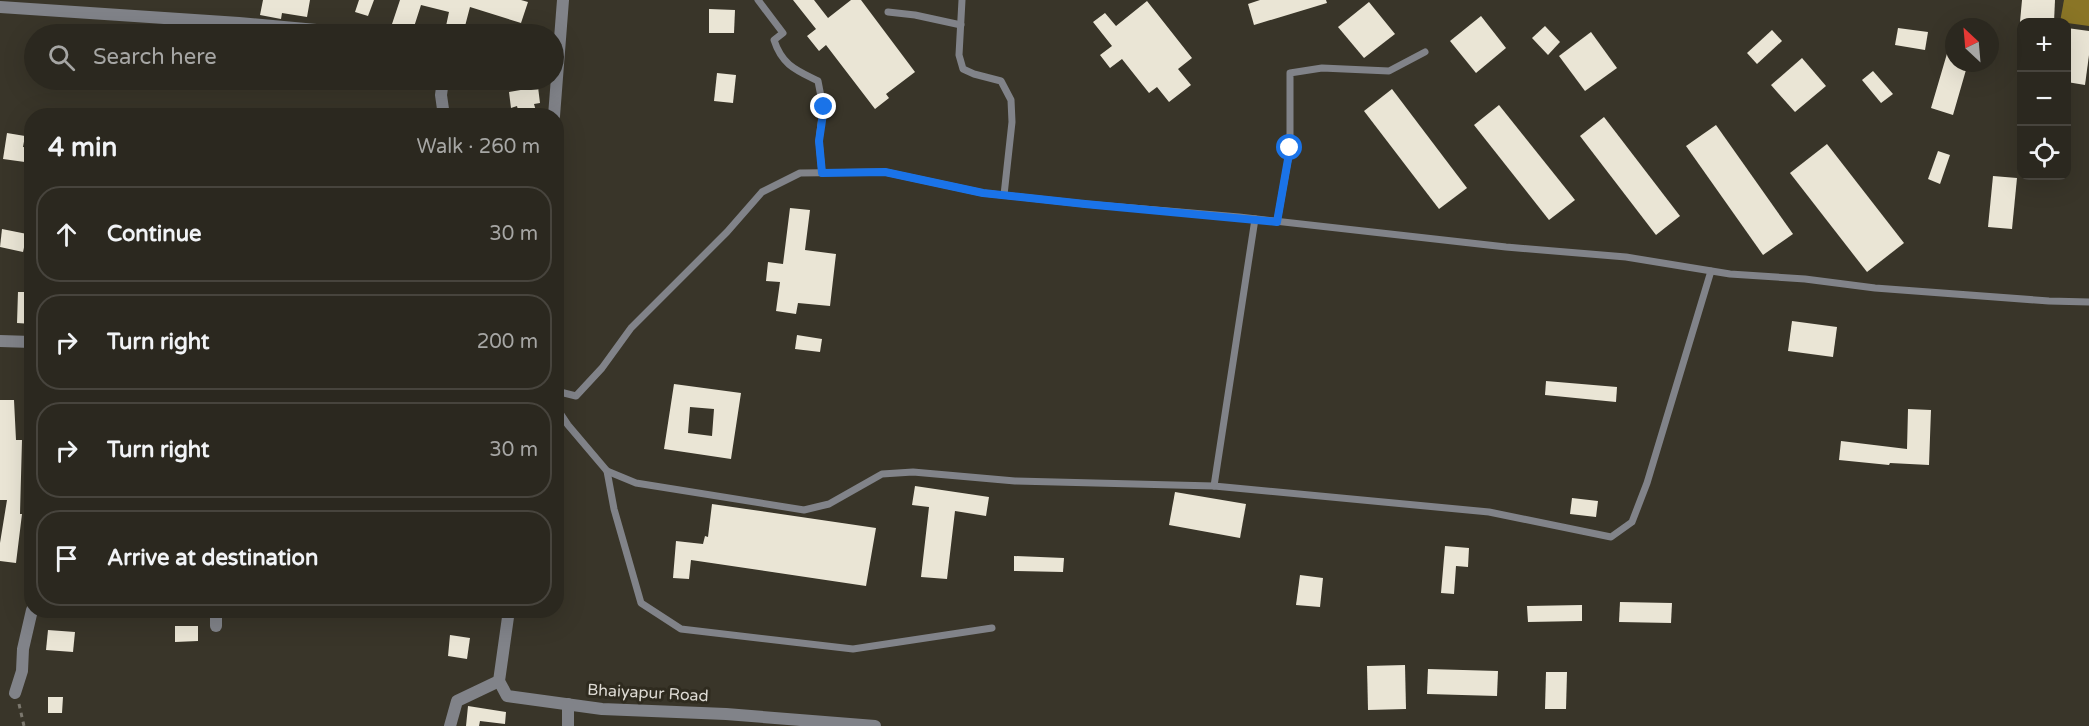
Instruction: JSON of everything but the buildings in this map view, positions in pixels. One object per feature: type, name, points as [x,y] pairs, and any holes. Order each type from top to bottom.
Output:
[{"type":"street","points":[[561,24],[563,0]]},
{"type":"street","points":[[0,7],[250,24]]},
{"type":"street","points":[[442,90],[443,108]]},
{"type":"street","points":[[555,108],[556,90]]},
{"type":"street","points":[[0,341],[24,342]]},
{"type":"street","points":[[15,693],[22,671],[23,649],[30,618]]},
{"type":"street","points":[[216,618],[216,626]]},
{"type":"street","points":[[450,726],[457,700],[499,681],[507,618]]},
{"type":"street","name":"Bhaiyapur Road","points":[[499,681],[507,696],[602,709],[726,714],[875,726]]},
{"type":"street","points":[[567,726],[568,704]]},
{"type":"lane","points":[[758,0],[783,33],[774,40],[778,54],[796,70],[818,81],[824,107],[819,141],[822,173]]},
{"type":"lane","points":[[962,0],[959,55],[963,69],[1001,81],[1011,100],[1012,122],[1004,195]]},
{"type":"lane","points":[[888,12],[961,25]]},
{"type":"lane","points":[[1277,222],[1290,148],[1290,73],[1322,68],[1389,71],[1425,52]]},
{"type":"lane","points":[[564,393],[576,396],[602,368],[631,328],[727,231],[762,192],[800,173],[885,172],[983,193],[1255,219],[1506,247],[1626,257],[1712,271],[1875,288],[2089,302]]},
{"type":"lane","points":[[1214,486],[1255,219]]},
{"type":"lane","points":[[564,419],[607,471],[636,483],[804,510],[829,504],[882,474],[913,472],[1015,481],[1214,486],[1489,512],[1611,537],[1632,522],[1647,483],[1712,271]]},
{"type":"lane","points":[[607,471],[617,519],[641,603],[681,629],[853,649],[992,628]]},
{"type":"shaded area","points":[[2064,0],[2089,0],[2089,26],[2071,24],[2071,18],[2061,18]]},
{"type":"route","points":[[824,107],[819,141],[822,173],[885,172],[983,193],[1277,222],[1290,148]]}]
